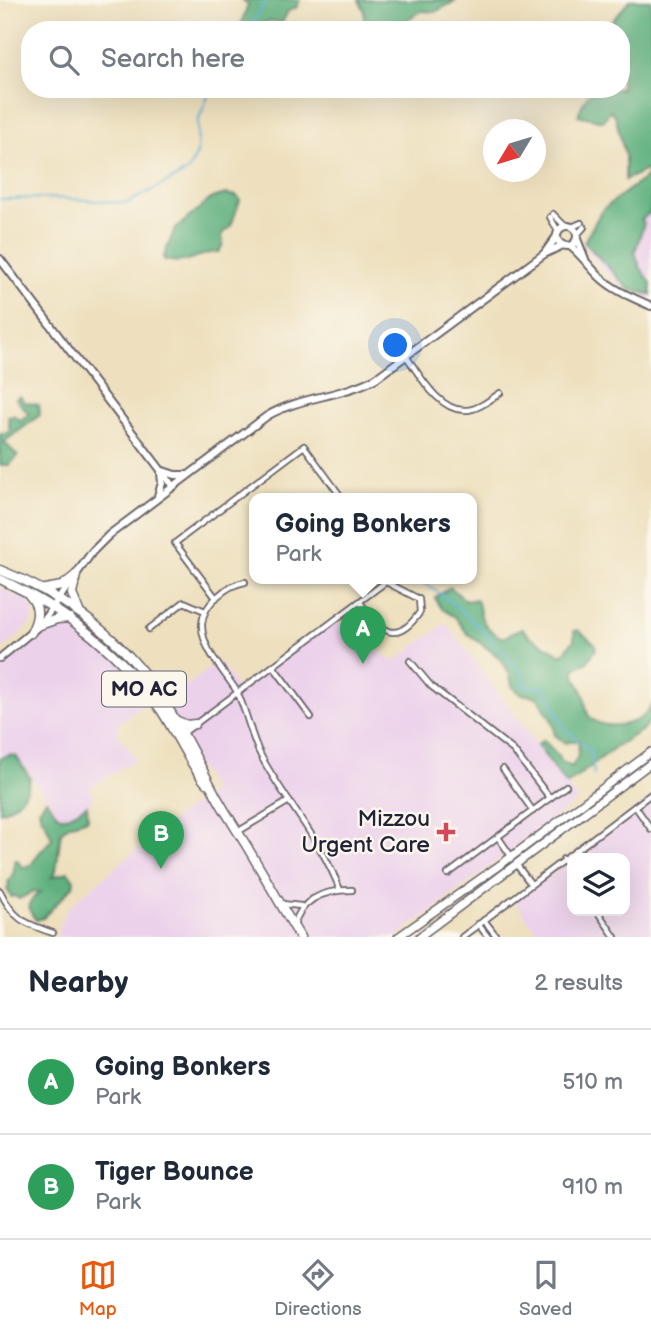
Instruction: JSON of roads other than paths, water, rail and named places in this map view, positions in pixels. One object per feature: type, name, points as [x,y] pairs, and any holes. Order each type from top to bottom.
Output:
[{"type":"main road","name":"MO AC","points":[[0,570],[42,589],[70,618],[127,668],[197,755],[213,790],[300,937]]},
{"type":"main road","points":[[42,589],[62,586],[76,575]]},
{"type":"main road","points":[[76,575],[72,594],[81,614]]},
{"type":"main road","name":"MO AC","points":[[0,579],[81,614],[105,633],[153,685],[180,736]]},
{"type":"main road","points":[[24,590],[32,598],[38,611],[38,618],[31,633]]},
{"type":"main road","points":[[40,625],[70,618]]},
{"type":"main road","points":[[173,719],[187,725],[195,724]]},
{"type":"main road","points":[[398,937],[517,858],[552,831],[556,823],[651,752]]},
{"type":"main road","points":[[419,937],[469,900],[514,860],[651,763]]},
{"type":"street","points":[[585,259],[577,237],[568,226],[552,215],[558,234],[566,245],[585,259],[600,278],[651,306]]},
{"type":"street","points":[[0,659],[40,625],[92,552],[109,535],[173,486],[280,408],[349,391],[376,378],[544,254],[577,237],[583,225],[568,226],[558,234],[544,254]]},
{"type":"street","points":[[0,259],[173,486]]},
{"type":"street","points":[[406,356],[432,391],[453,408],[466,410],[484,404],[500,393]]},
{"type":"street","points":[[216,598],[174,543],[304,446],[338,493]]},
{"type":"street","points":[[159,468],[175,475],[188,475]]},
{"type":"street","points":[[158,498],[163,479],[159,468]]},
{"type":"street","points":[[245,582],[236,583],[216,598],[205,611],[202,627],[205,641],[237,693],[260,754],[329,865],[340,890]]},
{"type":"street","points":[[180,736],[383,584]]},
{"type":"street","points":[[360,602],[372,619],[391,633],[399,633],[407,628],[420,612],[419,599],[390,584]]},
{"type":"street","points":[[149,629],[184,602],[205,611]]},
{"type":"street","points":[[410,662],[431,687],[513,750],[550,798]]},
{"type":"street","points":[[273,666],[311,717]]},
{"type":"street","points":[[503,769],[533,811]]},
{"type":"street","points":[[448,874],[566,786]]},
{"type":"street","points":[[462,937],[651,794]]},
{"type":"street","points":[[238,831],[289,801]]},
{"type":"street","points":[[635,806],[651,829]]},
{"type":"street","points":[[498,837],[531,884]]},
{"type":"street","points":[[563,859],[567,865]]},
{"type":"street","points":[[294,927],[302,906],[316,897],[340,890],[352,890]]},
{"type":"street","points":[[0,891],[9,910],[24,923],[53,933]]},
{"type":"street","points":[[281,904],[302,906]]},
{"type":"street","points":[[600,916],[614,937]]},
{"type":"street","points":[[484,920],[497,937]]},
{"type":"street","points":[[478,925],[488,937]]},
{"type":"waterway","points":[[253,21],[266,0]]},
{"type":"waterway","points":[[0,199],[57,198],[127,203],[187,172],[197,154],[198,121],[207,98]]},
{"type":"waterway","points":[[425,584],[458,607],[522,672],[522,686],[544,688],[564,728],[591,752],[594,775]]},
{"type":"place","name":"Going Bonkers","points":[[363,664]]},
{"type":"place","name":"Mizzou Urgent Care","points":[[446,832]]},
{"type":"place","name":"Tiger Bounce","points":[[161,869]]}]
